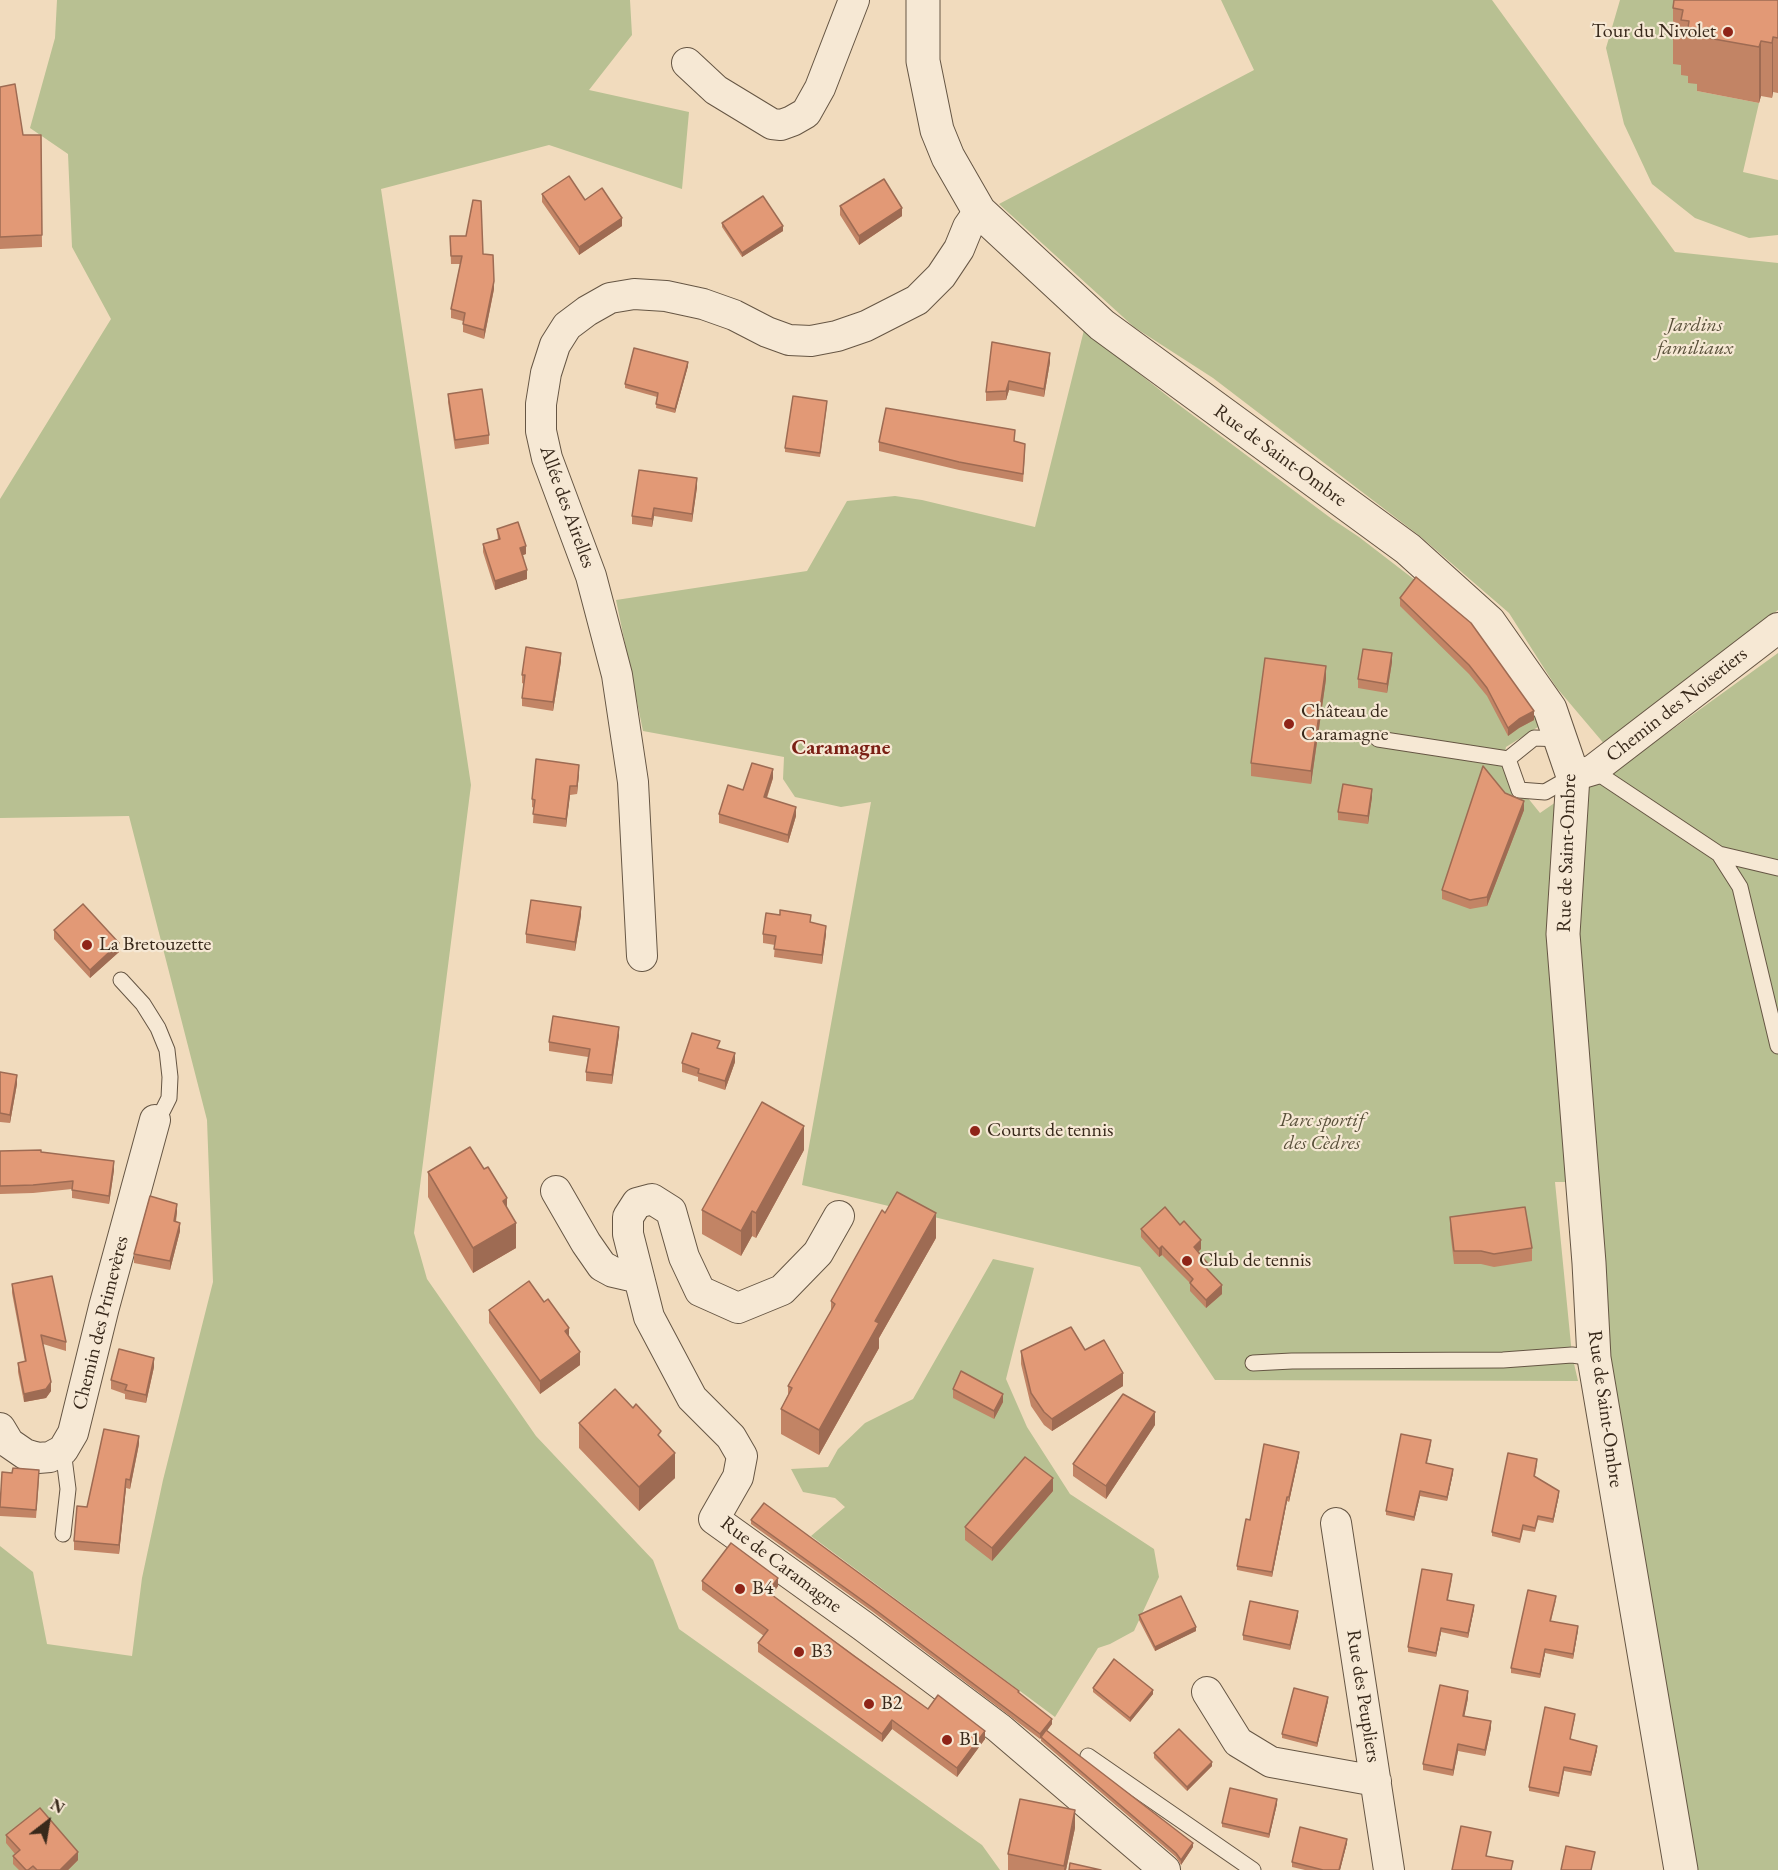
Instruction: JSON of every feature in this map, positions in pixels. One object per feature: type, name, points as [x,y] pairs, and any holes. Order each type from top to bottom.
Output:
[{"type":"street","points":[[687,63],[716,90],[772,124],[782,124],[806,113],[820,88],[854,0]]},
{"type":"street","name":"Rue de Saint-Ombre","points":[[923,0],[923,61],[937,130],[948,157],[979,211],[1102,326],[1408,549],[1473,607],[1489,622],[1550,709],[1562,739],[1583,773],[1563,934],[1589,1263],[1594,1358],[1681,1870]]},
{"type":"street","name":"Allée des Airelles","points":[[642,956],[633,782],[617,675],[591,576],[546,458],[541,431],[546,373],[555,345],[567,326],[587,311],[610,298],[634,294],[666,296],[703,304],[734,315],[767,332],[789,340],[811,341],[837,336],[866,326],[917,300],[941,276],[959,249],[968,227],[979,211]]},
{"type":"street","name":"Chemin des Noisetiers","points":[[1583,773],[1778,628]]},
{"type":"street","name":"Chemin des Primevères","points":[[63,1450],[73,1433],[104,1307],[155,1120]]},
{"type":"street","points":[[556,1191],[585,1243],[602,1266],[613,1272],[639,1278]]},
{"type":"street","name":"Rue de Caramagne","points":[[838,1216],[818,1253],[782,1290],[738,1308],[700,1292],[684,1257],[671,1210],[652,1199],[637,1203],[628,1217],[628,1234],[649,1317],[692,1398],[731,1437],[742,1456],[738,1477],[714,1519],[863,1626],[999,1728],[1165,1870]]},
{"type":"street","points":[[0,1428],[9,1443],[32,1456],[50,1457],[63,1450]]},
{"type":"street","name":"Rue des Peupliers","points":[[1336,1523],[1389,1870]]},
{"type":"street","points":[[1207,1692],[1238,1742],[1271,1762],[1376,1781]]},
{"type":"lane","points":[[1378,739],[1508,759],[1534,738],[1562,739]]},
{"type":"lane","points":[[1508,759],[1519,790],[1545,792],[1583,773],[1719,854],[1778,868]]},
{"type":"lane","points":[[1719,854],[1740,887],[1778,1046]]},
{"type":"lane","points":[[121,980],[143,1004],[158,1028],[167,1050],[170,1077],[168,1098],[163,1110],[155,1120]]},
{"type":"lane","points":[[1253,1363],[1503,1360],[1572,1355],[1594,1358]]},
{"type":"lane","points":[[63,1450],[68,1489],[63,1534]]},
{"type":"lane","points":[[1088,1756],[1253,1870]]},
{"type":"green space","points":[[57,0],[630,0],[632,35],[589,90],[689,112],[682,189],[549,145],[381,189],[471,785],[414,1233],[427,1279],[536,1436],[653,1560],[679,1629],[982,1845],[1000,1870],[0,1870],[0,1546],[33,1572],[47,1644],[132,1656],[142,1578],[163,1480],[213,1282],[207,1120],[129,816],[0,818],[0,499],[111,319],[72,247],[68,154],[30,128],[55,38]]},
{"type":"green space","name":"Jardins familiaux","points":[[1221,0],[1492,0],[1675,252],[1778,263],[1778,610],[1606,746],[1556,687],[1509,613],[1421,537],[1213,378],[1134,327],[999,204],[1254,70]]},
{"type":"green space","points":[[1620,0],[1684,0],[1683,65],[1698,85],[1697,91],[1759,103],[1743,172],[1778,180],[1778,235],[1749,238],[1695,218],[1652,184],[1624,124],[1606,48]]},
{"type":"green space","name":"Parc sportif des Cèdres","points":[[1084,330],[1175,402],[1359,537],[1472,624],[1546,722],[1506,747],[1502,766],[1540,813],[1569,793],[1572,1182],[1555,1182],[1572,1355],[1578,1381],[1215,1380],[1140,1267],[802,1185],[871,802],[841,807],[795,797],[783,779],[784,757],[643,731],[616,600],[807,571],[847,501],[895,496],[922,500],[1035,527]]},
{"type":"green space","points":[[1778,653],[1778,1870],[1692,1870],[1602,1350],[1571,943],[1587,782],[1630,760]]},
{"type":"green space","points":[[993,1259],[1034,1268],[1006,1379],[1027,1427],[1070,1494],[1154,1549],[1159,1577],[1134,1631],[1098,1648],[1055,1717],[811,1536],[845,1507],[835,1498],[803,1492],[791,1469],[828,1467],[838,1449],[865,1423],[913,1399]]},
{"type":"building","points":[[1674,0],[1778,0],[1778,38],[1773,37],[1772,43],[1761,41],[1759,47],[1697,36],[1698,29],[1688,28],[1689,21],[1681,20],[1683,10],[1673,8]]},
{"type":"building","points":[[15,84],[23,135],[41,135],[42,235],[0,237],[0,87]]},
{"type":"building","points":[[569,176],[585,200],[602,188],[622,218],[579,247],[542,194]]},
{"type":"building","points":[[884,179],[902,208],[859,236],[840,206]]},
{"type":"building","points":[[763,196],[783,226],[742,253],[722,223]]},
{"type":"building","points":[[473,200],[481,201],[483,254],[493,255],[494,281],[484,330],[463,324],[465,313],[451,309],[462,256],[451,256],[450,236],[466,236]]},
{"type":"building","points":[[992,342],[1050,353],[1044,389],[1009,381],[1006,391],[986,392]]},
{"type":"building","points":[[634,348],[688,362],[675,409],[656,404],[658,393],[625,384]]},
{"type":"building","points":[[482,389],[489,435],[455,440],[448,394]]},
{"type":"building","points":[[793,396],[827,401],[820,453],[785,448]]},
{"type":"building","points":[[886,408],[1015,430],[1014,441],[1025,444],[1023,474],[959,462],[879,442]]},
{"type":"building","points":[[639,470],[697,478],[692,514],[654,508],[652,519],[632,516]]},
{"type":"building","points":[[518,522],[526,546],[520,548],[527,570],[495,581],[483,544],[500,539],[497,529]]},
{"type":"building","points":[[1416,577],[1471,623],[1534,711],[1508,728],[1487,688],[1469,665],[1400,598]]},
{"type":"building","points":[[526,647],[561,653],[553,702],[522,698]]},
{"type":"building","points":[[1363,649],[1392,653],[1387,684],[1358,679]]},
{"type":"building","name":"Château de Caramagne","points":[[1265,658],[1326,666],[1311,771],[1251,763]]},
{"type":"building","points":[[536,759],[579,765],[577,786],[570,786],[566,819],[533,814],[535,800],[532,799]]},
{"type":"building","points":[[752,763],[773,769],[764,797],[796,807],[788,835],[719,814],[728,785],[743,790]]},
{"type":"building","points":[[1483,766],[1505,793],[1524,801],[1487,897],[1470,900],[1442,890]]},
{"type":"building","points":[[1343,784],[1372,789],[1368,816],[1338,812]]},
{"type":"building","points":[[531,900],[581,907],[575,942],[526,934]]},
{"type":"building","name":"La Bretouzette","points":[[83,904],[119,943],[90,970],[54,930]]},
{"type":"building","points":[[780,910],[811,915],[810,922],[826,926],[822,955],[774,949],[776,936],[763,934],[766,913],[780,915]]},
{"type":"building","points":[[553,1016],[619,1027],[612,1075],[586,1072],[590,1049],[549,1042]]},
{"type":"building","points":[[692,1033],[720,1041],[717,1048],[735,1053],[725,1081],[698,1073],[699,1069],[682,1063]]},
{"type":"building","points":[[0,1072],[17,1075],[10,1115],[0,1113]]},
{"type":"building","points":[[762,1102],[804,1126],[756,1213],[752,1211],[741,1231],[702,1210]]},
{"type":"building","points":[[470,1147],[484,1169],[488,1167],[507,1198],[503,1201],[516,1223],[473,1248],[428,1172]]},
{"type":"building","points":[[41,1150],[41,1152],[114,1161],[109,1196],[72,1190],[73,1181],[0,1186],[0,1151]]},
{"type":"building","points":[[897,1192],[936,1213],[875,1321],[879,1323],[819,1430],[781,1409],[792,1388],[788,1386],[835,1304],[831,1301],[882,1210],[885,1213]]},
{"type":"building","points":[[150,1196],[177,1204],[174,1221],[180,1223],[170,1261],[134,1254]]},
{"type":"building","name":"Club de tennis","points":[[1165,1207],[1180,1225],[1184,1221],[1201,1240],[1194,1247],[1209,1265],[1206,1268],[1222,1285],[1206,1300],[1190,1283],[1193,1279],[1162,1246],[1159,1249],[1141,1229]]},
{"type":"building","points":[[1525,1207],[1532,1248],[1494,1254],[1481,1251],[1454,1251],[1450,1217]]},
{"type":"building","points":[[52,1276],[66,1342],[41,1335],[51,1382],[46,1389],[24,1394],[18,1363],[26,1361],[12,1284]]},
{"type":"building","points":[[529,1281],[544,1302],[548,1299],[569,1328],[565,1331],[580,1352],[540,1381],[489,1310]]},
{"type":"building","points":[[1071,1327],[1085,1350],[1104,1340],[1123,1373],[1052,1419],[1044,1412],[1031,1393],[1021,1351]]},
{"type":"building","points":[[119,1349],[154,1358],[146,1395],[125,1390],[127,1385],[111,1380]]},
{"type":"building","points":[[961,1371],[1003,1394],[994,1411],[953,1389]]},
{"type":"building","points":[[615,1389],[633,1408],[636,1404],[661,1431],[658,1435],[675,1453],[639,1487],[579,1423]]},
{"type":"building","points":[[1123,1394],[1155,1412],[1106,1486],[1073,1464]]},
{"type":"building","points":[[104,1429],[139,1436],[130,1480],[126,1479],[119,1545],[74,1541],[77,1506],[87,1507]]},
{"type":"building","points":[[1401,1434],[1431,1440],[1426,1463],[1453,1469],[1447,1497],[1420,1491],[1414,1517],[1386,1511]]},
{"type":"building","points":[[1264,1444],[1299,1452],[1289,1497],[1287,1497],[1272,1572],[1237,1566],[1246,1519],[1250,1520]]},
{"type":"building","points":[[1508,1453],[1537,1459],[1534,1476],[1559,1491],[1553,1519],[1538,1516],[1535,1528],[1523,1525],[1520,1539],[1492,1532]]},
{"type":"building","points":[[1025,1457],[1053,1478],[992,1548],[965,1527]]},
{"type":"building","points":[[13,1468],[39,1470],[36,1510],[0,1507],[2,1472],[12,1473]]},
{"type":"building","points":[[764,1503],[1019,1691],[1052,1719],[1040,1734],[873,1608],[751,1520]]},
{"type":"building","points":[[731,1543],[778,1578],[768,1592],[854,1656],[928,1709],[938,1695],[985,1731],[957,1768],[892,1720],[882,1734],[758,1643],[768,1630],[702,1581]]},
{"type":"building","points":[[1422,1569],[1452,1574],[1447,1600],[1474,1605],[1468,1633],[1441,1628],[1436,1653],[1408,1647]]},
{"type":"building","points":[[1528,1590],[1556,1596],[1550,1621],[1578,1626],[1573,1654],[1545,1649],[1540,1674],[1511,1668]]},
{"type":"building","points":[[1181,1596],[1196,1627],[1155,1647],[1139,1615]]},
{"type":"building","points":[[1250,1601],[1298,1611],[1290,1645],[1243,1635]]},
{"type":"building","points":[[1114,1659],[1153,1690],[1130,1718],[1093,1688]]},
{"type":"building","points":[[1440,1685],[1468,1691],[1463,1716],[1491,1721],[1485,1750],[1458,1744],[1453,1770],[1423,1764]]},
{"type":"building","points":[[1294,1688],[1328,1697],[1317,1743],[1282,1734]]},
{"type":"building","points":[[1545,1707],[1575,1714],[1570,1739],[1597,1746],[1591,1772],[1564,1767],[1559,1793],[1529,1787]]},
{"type":"building","points":[[1179,1729],[1212,1762],[1187,1787],[1154,1753]]},
{"type":"building","points":[[1046,1730],[1193,1843],[1181,1860],[1176,1853],[1041,1737]]},
{"type":"building","points":[[1230,1788],[1277,1799],[1269,1834],[1222,1823]]},
{"type":"building","points":[[1020,1799],[1075,1810],[1064,1866],[1008,1854]]},
{"type":"building","points":[[40,1808],[78,1852],[60,1870],[37,1870],[33,1866],[26,1870],[13,1856],[20,1850],[6,1835]]},
{"type":"building","points":[[1461,1826],[1491,1832],[1486,1856],[1513,1861],[1511,1870],[1452,1870]]},
{"type":"building","points":[[1300,1827],[1347,1839],[1339,1870],[1323,1870],[1292,1862]]},
{"type":"building","points":[[1566,1846],[1595,1852],[1591,1870],[1561,1870]]},
{"type":"building","points":[[1070,1863],[1101,1870],[1069,1870]]},
{"type":"place","name":"Tour du Nivolet","points":[[1728,32]]},
{"type":"place","name":"Château de Caramagne","points":[[1289,724]]},
{"type":"place","name":"La Bretouzette","points":[[87,945]]},
{"type":"place","name":"Courts de tennis","points":[[975,1131]]},
{"type":"place","name":"Club de tennis","points":[[1187,1261]]},
{"type":"place","name":"B4","points":[[740,1589]]},
{"type":"place","name":"B3","points":[[799,1652]]},
{"type":"place","name":"B2","points":[[869,1704]]},
{"type":"place","name":"B1","points":[[947,1740]]},
{"type":"district","name":"Caramagne","points":[[841,748]]}]
